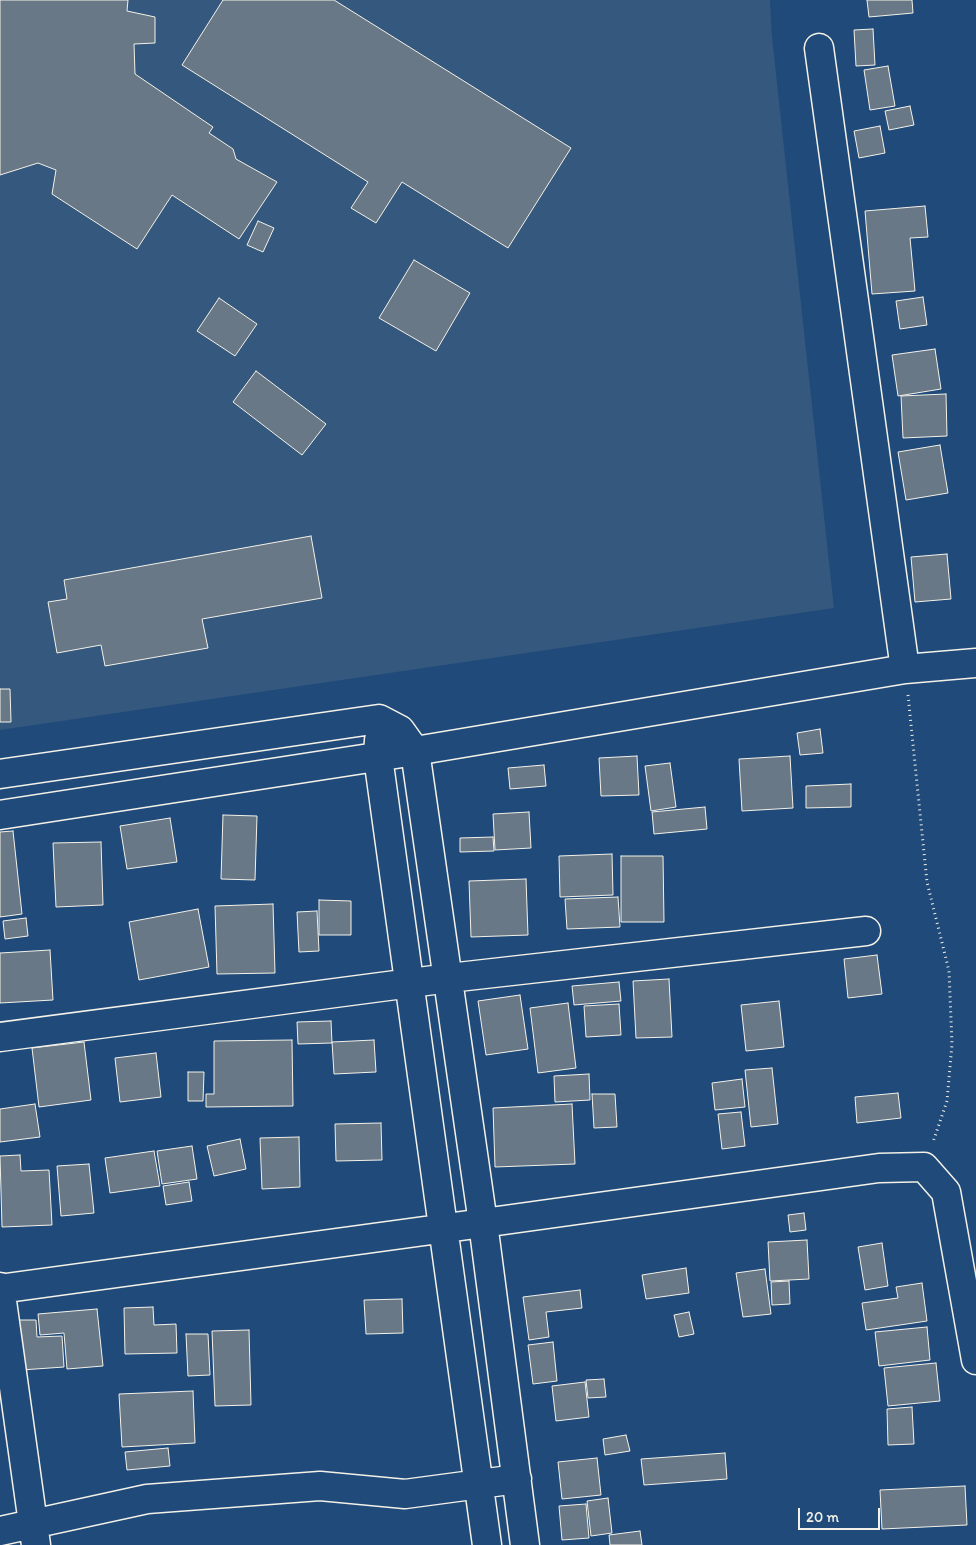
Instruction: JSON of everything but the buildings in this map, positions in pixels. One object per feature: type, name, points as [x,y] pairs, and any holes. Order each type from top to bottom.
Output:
[{"type":"street","points":[[819,48],[905,669]]},
{"type":"street","points":[[0,815],[378,757],[905,669],[976,663]]},
{"type":"street","points":[[379,718],[378,757],[486,1545]]},
{"type":"street","points":[[0,774],[379,718],[400,730],[415,751],[483,1223],[525,1545]]},
{"type":"street","points":[[0,1037],[449,978],[866,931]]},
{"type":"street","points":[[34,1535],[0,1288],[879,1168],[924,1167],[946,1192],[976,1360]]},
{"type":"street","points":[[0,1530],[34,1535],[146,1499],[320,1486],[405,1494],[517,1478]]},
{"type":"path","points":[[905,669],[927,882],[949,970],[952,1044],[947,1101],[924,1167]]},
{"type":"shaded area","points":[[0,0],[770,0],[772,37],[834,608],[0,730]]}]
